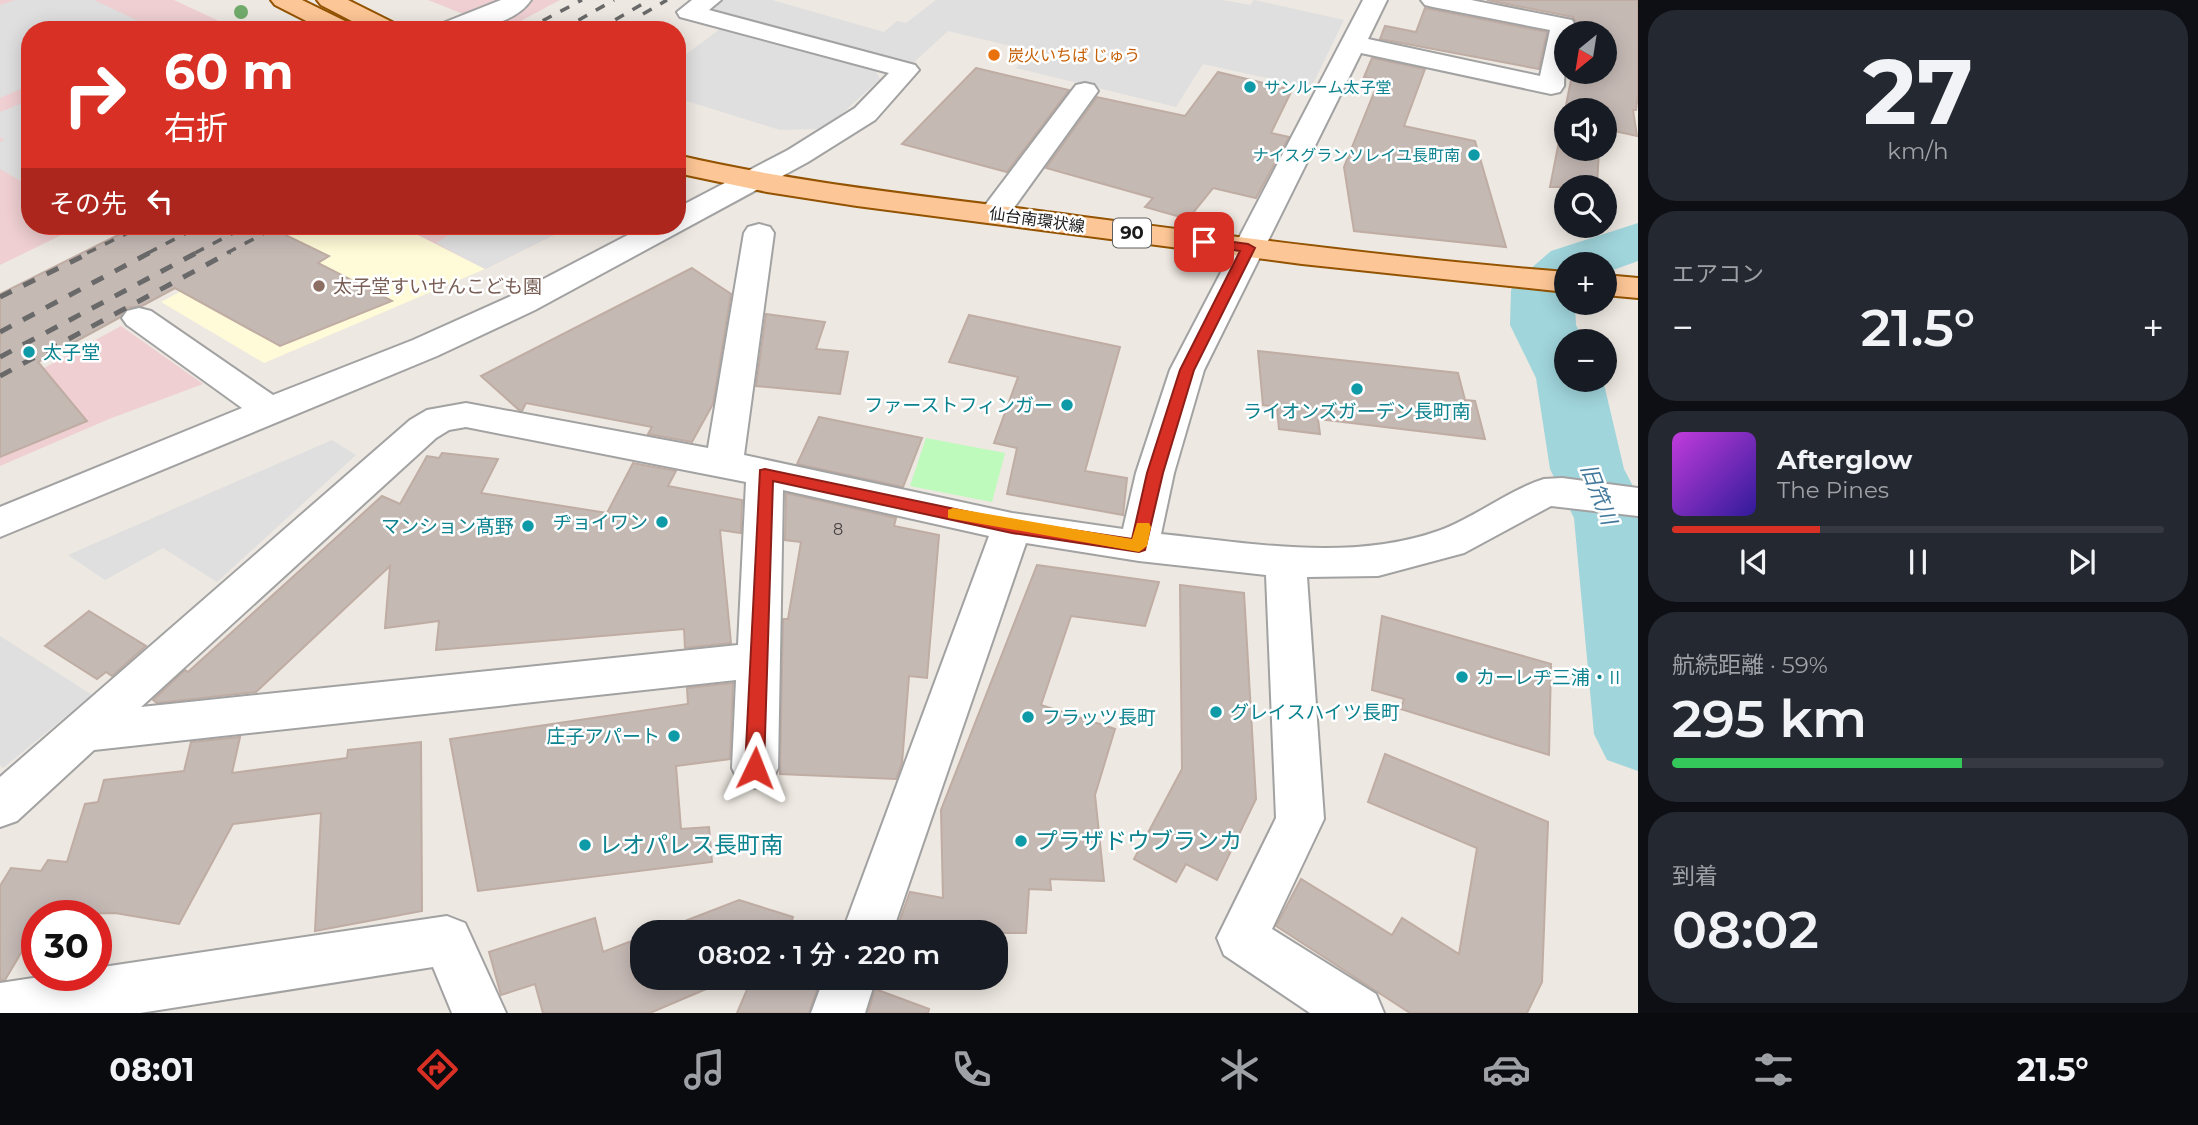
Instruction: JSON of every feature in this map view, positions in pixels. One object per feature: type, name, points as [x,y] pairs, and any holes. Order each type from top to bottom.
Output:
[{"type":"main road","points":[[283,0],[326,21]]},
{"type":"main road","points":[[328,0],[371,21]]},
{"type":"main road","name":"仙台南環状線","points":[[686,166],[746,181],[1248,248],[1554,281]]},
{"type":"main road","points":[[1617,286],[1638,288]]},
{"type":"street","points":[[473,21],[494,14],[519,0]]},
{"type":"street","points":[[686,215],[798,156],[865,114],[906,70],[689,12],[709,0]]},
{"type":"street","points":[[1139,546],[1155,473],[1187,370],[1375,0]]},
{"type":"street","points":[[1354,44],[1551,86],[1563,25],[1433,0]]},
{"type":"street","points":[[994,214],[1085,91]]},
{"type":"street","points":[[724,464],[759,233]]},
{"type":"street","points":[[0,523],[155,456],[425,348],[523,303],[650,235]]},
{"type":"street","points":[[139,318],[271,411]]},
{"type":"street","points":[[0,806],[423,429],[440,419],[466,415],[724,464],[1012,527],[1139,546],[1286,562],[1378,561],[1450,543],[1544,493],[1562,492],[1637,502]]},
{"type":"street","points":[[755,768],[765,474]]},
{"type":"street","points":[[872,920],[1012,527]]},
{"type":"street","points":[[1286,562],[1300,819],[1242,938],[1357,1013]]},
{"type":"street","points":[[83,732],[758,660]]},
{"type":"street","points":[[0,1009],[447,940],[479,1013]]},
{"type":"street","points":[[838,1013],[846,990]]},
{"type":"shaded area","points":[[0,0],[174,0],[219,21],[21,21],[21,235],[62,235],[0,265]]},
{"type":"shaded area","points":[[15,0],[94,0],[139,21],[21,21],[21,89],[0,98],[0,5]]},
{"type":"shaded area","points":[[428,0],[560,0],[521,21],[481,21]]},
{"type":"shaded area","points":[[717,0],[772,0],[884,32],[897,21],[906,23],[936,0],[1223,0],[1250,5],[1254,0],[1344,20],[1311,88],[1203,64],[1176,107],[1016,68],[1031,51],[948,31],[911,65],[714,15],[709,5]]},
{"type":"shaded area","points":[[720,29],[874,68],[880,79],[837,118],[817,129],[780,130],[686,101],[686,54]]},
{"type":"shaded area","points":[[21,104],[21,181],[0,169],[0,142],[4,140],[0,137],[0,112]]},
{"type":"shaded area","name":"太子堂すいせんこども園","points":[[285,235],[418,235],[485,269],[264,363],[161,302]]},
{"type":"shaded area","points":[[418,235],[554,235],[485,269]]},
{"type":"shaded area","points":[[449,235],[554,235],[485,269],[436,243]]},
{"type":"shaded area","points":[[121,326],[203,384],[109,419],[0,466],[0,392]]},
{"type":"shaded area","points":[[332,440],[356,455],[217,582],[163,548],[105,580],[68,555]]},
{"type":"shaded area","points":[[0,636],[92,695],[3,768],[0,765]]},
{"type":"green space","points":[[926,438],[1005,453],[992,502],[910,486]]},
{"type":"building","points":[[1487,0],[1638,0],[1638,95],[1636,110],[1633,110],[1637,136],[1617,132],[1617,98],[1567,98],[1570,84],[1617,84],[1617,21],[1575,21],[1573,17]]},
{"type":"building","points":[[1425,8],[1547,32],[1539,69],[1380,39],[1385,26],[1416,32]]},
{"type":"building","points":[[1372,58],[1425,69],[1404,126],[1475,141],[1506,247],[1354,231],[1344,167],[1379,80],[1364,77]]},
{"type":"building","points":[[976,68],[1069,90],[1007,172],[902,144]]},
{"type":"building","points":[[1218,72],[1292,90],[1271,133],[1289,137],[1256,198],[1213,188],[1188,219],[1145,207],[1153,198],[1046,168],[1097,97],[1185,116]]},
{"type":"building","points":[[1555,161],[1598,161],[1598,175],[1554,175],[1554,187],[1550,187]]},
{"type":"building","points":[[118,235],[286,235],[329,256],[318,263],[392,301],[280,346],[175,288],[142,306],[126,308],[119,318],[38,362],[87,421],[0,457],[0,294]]},
{"type":"building","points":[[692,268],[731,294],[713,404],[692,442],[648,434],[652,427],[526,403],[522,411],[481,376]]},
{"type":"building","points":[[766,314],[825,322],[816,349],[848,352],[840,394],[756,386]]},
{"type":"building","name":"ファーストフィンガー","points":[[969,315],[1120,347],[1085,471],[1127,478],[1123,515],[1007,494],[1017,448],[994,443],[1018,377],[949,362]]},
{"type":"building","name":"ライオンズガーデン長町南","points":[[1258,351],[1458,373],[1465,400],[1475,401],[1485,439],[1318,419],[1320,434],[1279,429],[1277,407],[1263,405]]},
{"type":"building","points":[[819,417],[922,438],[903,487],[797,464]]},
{"type":"building","points":[[442,453],[498,459],[481,493],[607,513],[633,463],[676,471],[668,486],[742,500],[741,533],[720,530],[731,643],[685,648],[684,629],[436,650],[439,621],[385,628],[390,566],[256,692],[157,703],[153,700],[185,670],[188,672],[382,496],[400,504],[427,456],[439,458]]},
{"type":"building","points":[[786,493],[896,518],[894,526],[939,535],[927,678],[909,676],[902,763],[896,779],[780,774],[783,619],[788,619],[801,542],[785,540]]},
{"type":"building","points":[[1037,565],[1159,582],[1145,626],[1071,616],[1041,705],[1115,729],[1095,795],[1104,881],[1050,879],[1051,890],[1029,889],[1026,933],[1008,933],[1008,920],[900,920],[910,892],[943,898],[941,810]]},
{"type":"building","name":"グレイスハイツ長町","points":[[1180,585],[1244,593],[1256,799],[1217,880],[1186,864],[1176,882],[1134,859],[1182,769]]},
{"type":"building","points":[[89,611],[146,646],[112,676],[106,672],[97,679],[45,646]]},
{"type":"building","name":"カーレヂ三浦・II","points":[[1382,616],[1551,664],[1549,755],[1401,709],[1404,699],[1372,690]]},
{"type":"building","points":[[733,683],[730,759],[676,766],[681,829],[709,827],[712,862],[478,891],[450,739],[688,704],[687,688]]},
{"type":"building","points":[[240,737],[232,773],[347,758],[348,750],[421,742],[422,911],[315,931],[321,813],[233,824],[179,924],[112,913],[112,900],[21,900],[21,953],[5,980],[0,980],[0,886],[11,868],[41,871],[48,860],[67,862],[85,804],[98,802],[104,780],[184,771],[191,742]]},
{"type":"building","points":[[1385,754],[1548,822],[1542,982],[1527,1013],[1410,1013],[1276,926],[1301,879],[1392,935],[1402,918],[1459,954],[1477,848],[1368,802]]},
{"type":"building","points":[[739,900],[793,917],[792,920],[687,920]]},
{"type":"building","points":[[595,918],[603,952],[630,942],[630,990],[704,990],[650,1013],[543,1013],[535,984],[501,995],[489,952]]},
{"type":"building","points":[[747,990],[817,990],[809,1013],[737,1013]]},
{"type":"building","points":[[875,990],[929,1009],[928,1013],[868,1013]]},
{"type":"waterway","name":"旧笊川","points":[[1607,252],[1638,241]]},
{"type":"waterway","name":"旧笊川","points":[[1554,280],[1543,290],[1543,325],[1554,347]]},
{"type":"waterway","name":"旧笊川","points":[[1571,392],[1587,469],[1612,518],[1638,734]]},
{"type":"railway","points":[[542,21],[582,0]]},
{"type":"railway","points":[[577,21],[614,0]]},
{"type":"railway","points":[[613,21],[649,0]]},
{"type":"railway","points":[[643,14],[667,0]]},
{"type":"railway","points":[[87,253],[124,235]]},
{"type":"railway","points":[[148,253],[183,235]]},
{"type":"railway","points":[[195,253],[230,235]]},
{"type":"railway","points":[[227,253],[261,235]]},
{"type":"railway","points":[[0,297],[91,252]]},
{"type":"railway","points":[[0,332],[151,252]]},
{"type":"railway","points":[[0,357],[198,252]]},
{"type":"railway","points":[[0,376],[230,252]]},
{"type":"slow traffic","points":[[953,514],[1012,527],[1139,546],[1143,527]]},
{"type":"place","name":"炭火いちば じゅう","points":[[994,55]]},
{"type":"place","name":"サンルーム太子堂","points":[[1250,87]]},
{"type":"place","name":"ナイスグランソレイユ長町南","points":[[1474,155]]},
{"type":"place","name":"太子堂すいせんこども園","points":[[319,286]]},
{"type":"place","name":"太子堂","points":[[29,352]]},
{"type":"place","name":"ライオンズガーデン長町南","points":[[1357,389]]},
{"type":"place","name":"ファーストフィンガー","points":[[1067,405]]},
{"type":"place","name":"ヂョイワン","points":[[662,522]]},
{"type":"place","name":"マンション髙野","points":[[528,526]]},
{"type":"place","name":"カーレヂ三浦・II","points":[[1462,677]]},
{"type":"place","name":"グレイスハイツ長町","points":[[1216,712]]},
{"type":"place","name":"フラッツ長町","points":[[1028,717]]},
{"type":"place","name":"庄子アパート","points":[[674,736]]},
{"type":"place","name":"プラザドウブランカ","points":[[1021,841]]},
{"type":"place","name":"レオパレス長町南","points":[[585,845]]},
{"type":"route","points":[[755,768],[765,474],[1012,527],[1139,546],[1155,473],[1187,370],[1248,248],[1204,242]]}]
